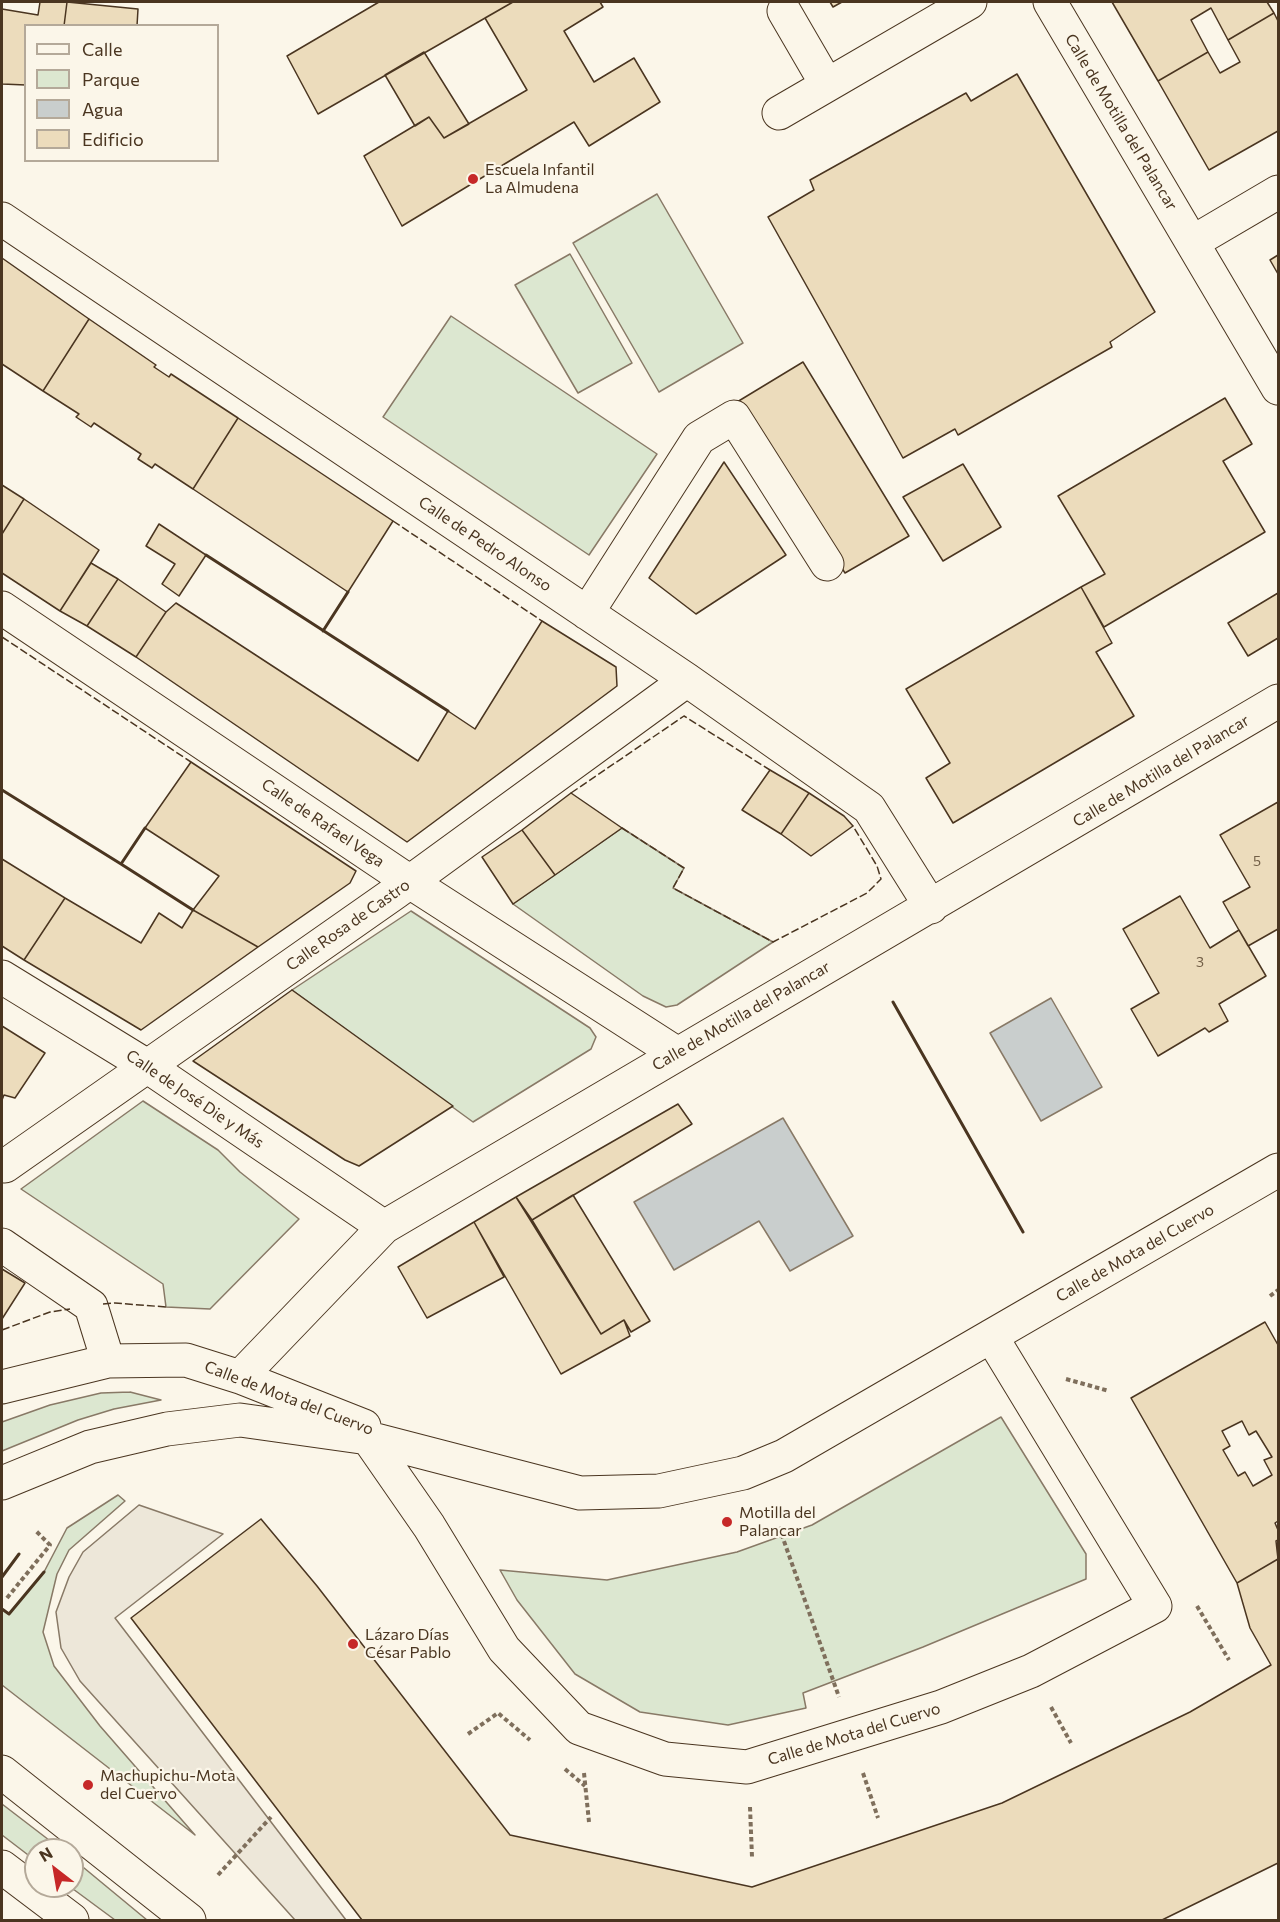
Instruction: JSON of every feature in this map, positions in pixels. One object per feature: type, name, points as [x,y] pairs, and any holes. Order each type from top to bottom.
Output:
[{"type":"street","points":[[779,113],[970,2]]},
{"type":"street","name":"Calle de Motilla del Palancar","points":[[1050,2],[1278,388]]},
{"type":"street","points":[[784,11],[827,85]]},
{"type":"street","points":[[1193,242],[1278,192]]},
{"type":"street","name":"Calle de Pedro Alonso","points":[[2,219],[687,680],[869,808],[931,908]]},
{"type":"street","points":[[587,613],[699,438],[734,417],[827,564]]},
{"type":"street","name":"Calle de Rafael Vega","points":[[2,608],[410,882],[676,1053]]},
{"type":"street","name":"Calle Rosa de Castro","points":[[5,1166],[410,882],[687,680]]},
{"type":"street","name":"Calle de Motilla del Palancar","points":[[240,1377],[384,1227],[676,1053],[931,908],[1278,701]]},
{"type":"street","name":"Calle de José Die y Más","points":[[2,977],[147,1066],[384,1227]]},
{"type":"street","name":"Calle de Mota del Cuervo","points":[[2,1483],[90,1447],[167,1430],[240,1420],[341,1437],[368,1438],[433,1453],[580,1493],[659,1491],[743,1473],[784,1456],[991,1336],[1275,1181]]},
{"type":"street","points":[[2,1245],[91,1306],[108,1361]]},
{"type":"street","name":"Calle de Mota del Cuervo","points":[[368,1438],[429,1526],[504,1649],[579,1728],[665,1759],[747,1767],[941,1707],[1031,1671],[1155,1606],[991,1336]]},
{"type":"street","name":"Calle de Mota del Cuervo","points":[[2,1388],[53,1373],[108,1361],[186,1360],[240,1377],[433,1453]]},
{"type":"street","points":[[2,1772],[189,1920]]},
{"type":"street","points":[[2,1867],[66,1919]]},
{"type":"path","points":[[1270,1296],[1278,1290]]},
{"type":"path","points":[[1057,1376],[1109,1391]]},
{"type":"path","points":[[779,1527],[840,1700]]},
{"type":"path","points":[[7,1598],[50,1545],[35,1530]]},
{"type":"path","points":[[1191,1596],[1229,1660]]},
{"type":"path","points":[[468,1734],[498,1713],[533,1742]]},
{"type":"path","points":[[559,1764],[585,1786]]},
{"type":"path","points":[[747,1767],[752,1857]]},
{"type":"path","points":[[219,1875],[271,1817]]},
{"type":"green space","points":[[657,194],[743,343],[659,392],[573,243]]},
{"type":"green space","points":[[570,254],[632,363],[578,393],[515,285]]},
{"type":"green space","points":[[451,316],[657,454],[589,555],[383,417]]},
{"type":"green space","points":[[622,828],[684,868],[673,888],[773,942],[677,1005],[666,1007],[643,996],[513,904]]},
{"type":"green space","points":[[411,911],[590,1028],[596,1037],[591,1049],[473,1122],[292,990]]},
{"type":"green space","points":[[143,1101],[218,1150],[240,1172],[299,1219],[210,1309],[166,1307],[163,1284],[21,1189]]},
{"type":"green space","points":[[130,1392],[161,1400],[114,1409],[78,1420],[2,1451],[2,1422],[50,1405],[101,1393]]},
{"type":"green space","points":[[1001,1417],[1086,1554],[1086,1579],[923,1647],[803,1693],[806,1708],[728,1725],[640,1712],[575,1674],[517,1600],[500,1570],[607,1580],[737,1552],[812,1525]]},
{"type":"green space","points":[[118,1495],[125,1501],[69,1550],[57,1574],[43,1632],[54,1666],[100,1726],[195,1835],[2,1685],[2,1609],[9,1614],[44,1572],[67,1528]]},
{"type":"green space","points":[[2,1804],[46,1838],[24,1838],[24,1852],[2,1835]]},
{"type":"green space","points":[[84,1868],[147,1920],[115,1920],[84,1897]]},
{"type":"shaded area","points":[[139,1505],[223,1534],[115,1618],[346,1920],[295,1920],[80,1681],[61,1648],[56,1612],[69,1577],[83,1552]]},
{"type":"water","points":[[1051,998],[1102,1087],[1041,1121],[990,1033]]},
{"type":"water","points":[[783,1118],[853,1236],[790,1271],[759,1221],[674,1270],[634,1202]]},
{"type":"building","points":[[40,2],[67,2],[64,24],[24,24],[24,85],[2,84],[2,9],[38,15]]},
{"type":"building","points":[[67,2],[138,9],[137,24],[64,24]]},
{"type":"building","points":[[379,2],[513,2],[318,114],[287,56]]},
{"type":"building","points":[[513,2],[600,2],[603,7],[564,31],[594,82],[634,58],[660,102],[589,146],[574,122],[402,226],[364,156],[429,117],[444,138],[527,90],[485,18]]},
{"type":"building","points":[[830,2],[842,2],[833,7]]},
{"type":"building","points":[[1112,2],[1267,2],[1274,13],[1228,40],[1211,8],[1191,20],[1208,52],[1158,81]]},
{"type":"building","points":[[1274,13],[1278,21],[1278,131],[1209,170],[1158,81],[1208,52],[1220,73],[1240,62],[1228,40]]},
{"type":"building","points":[[424,52],[469,124],[444,138],[429,117],[415,126],[385,75]]},
{"type":"building","points":[[1017,74],[1155,312],[1110,342],[1112,347],[958,435],[955,429],[903,458],[768,217],[814,190],[810,180],[966,93],[971,101]]},
{"type":"building","points":[[1278,255],[1278,274],[1270,260]]},
{"type":"building","points":[[2,258],[89,319],[43,391],[2,364]]},
{"type":"building","points":[[89,319],[156,365],[154,367],[169,377],[171,374],[238,418],[193,489],[155,464],[152,468],[138,459],[141,454],[94,423],[91,427],[76,417],[79,414],[43,391]]},
{"type":"building","points":[[803,362],[909,536],[845,573],[737,402]]},
{"type":"building","points":[[1225,398],[1252,444],[1223,461],[1265,532],[1104,627],[1081,587],[1105,574],[1058,496]]},
{"type":"building","points":[[238,418],[393,521],[348,592],[193,489]]},
{"type":"building","points":[[724,462],[786,555],[696,614],[649,578]]},
{"type":"building","points":[[963,464],[1001,527],[943,561],[903,497]]},
{"type":"building","points":[[2,485],[24,499],[2,534]]},
{"type":"building","points":[[24,499],[99,550],[60,611],[2,573],[2,534]]},
{"type":"building","points":[[159,524],[206,555],[179,596],[162,584],[175,564],[146,546]]},
{"type":"building","points":[[91,563],[118,579],[87,626],[60,611]]},
{"type":"building","points":[[118,579],[166,612],[136,657],[87,626]]},
{"type":"building","points":[[1081,587],[1112,643],[1096,652],[1134,716],[953,823],[926,778],[950,763],[906,689]]},
{"type":"building","points":[[1278,593],[1278,638],[1248,656],[1228,623]]},
{"type":"building","points":[[176,603],[418,761],[448,711],[475,729],[542,621],[616,667],[617,686],[407,842],[136,657],[166,612]]},
{"type":"building","points":[[191,762],[356,871],[350,883],[258,947],[193,910],[219,876],[145,828]]},
{"type":"building","points":[[770,770],[809,793],[781,834],[742,810]]},
{"type":"building","points":[[571,793],[622,828],[555,875],[522,830]]},
{"type":"building","points":[[809,793],[844,816],[853,826],[811,856],[781,834]]},
{"type":"building","points":[[1278,802],[1278,929],[1248,946],[1223,902],[1250,887],[1220,835]]},
{"type":"building","points":[[522,830],[555,875],[513,904],[482,857]]},
{"type":"building","points":[[2,859],[65,898],[24,960],[2,946]]},
{"type":"building","points":[[1180,896],[1210,948],[1239,930],[1266,976],[1219,1004],[1228,1021],[1209,1032],[1205,1028],[1158,1056],[1131,1009],[1159,993],[1123,929]]},
{"type":"building","points":[[65,898],[141,943],[159,913],[182,928],[193,910],[258,947],[141,1030],[24,960]]},
{"type":"building","points":[[292,990],[453,1106],[359,1166],[345,1160],[193,1061]]},
{"type":"building","points":[[2,1026],[45,1053],[15,1098],[4,1095],[2,1100]]},
{"type":"building","points":[[678,1104],[692,1124],[532,1220],[516,1197]]},
{"type":"building","points":[[573,1195],[650,1321],[631,1332],[624,1320],[601,1334],[532,1220]]},
{"type":"building","points":[[516,1197],[601,1334],[624,1320],[630,1336],[561,1374],[474,1222]]},
{"type":"building","points":[[474,1222],[504,1277],[427,1318],[398,1267]]},
{"type":"building","points":[[2,1269],[25,1283],[2,1319]]},
{"type":"building","points":[[1265,1322],[1278,1345],[1278,1521],[1275,1523],[1278,1530],[1276,1541],[1278,1559],[1237,1583],[1131,1398]],"holes":[[[1242,1421],[1249,1435],[1256,1431],[1272,1457],[1264,1460],[1272,1475],[1253,1486],[1245,1472],[1238,1476],[1223,1450],[1230,1446],[1222,1431]]]},
{"type":"building","points":[[261,1519],[317,1586],[510,1835],[752,1887],[1002,1803],[1190,1712],[1271,1665],[1250,1628],[1237,1583],[1278,1559],[1278,1863],[1162,1920],[362,1920],[131,1618]]},
{"type":"fence","points":[[393,521],[542,621]]},
{"type":"fence","points":[[2,637],[191,762]]},
{"type":"fence","points":[[571,793],[684,716],[770,770]]},
{"type":"fence","points":[[622,828],[684,868],[673,888],[773,942],[867,893],[881,879],[877,866],[853,826]]},
{"type":"fence","points":[[103,1304],[166,1307]]},
{"type":"fence","points":[[2,1330],[50,1312],[70,1309]]},
{"type":"wall","points":[[206,555],[448,711]]},
{"type":"wall","points":[[323,631],[348,592]]},
{"type":"wall","points":[[2,790],[121,864]]},
{"type":"wall","points":[[145,828],[121,864],[193,910]]},
{"type":"wall","points":[[893,1002],[1023,1232]]},
{"type":"wall","points":[[2,1577],[19,1554]]},
{"type":"wall","points":[[2,1609],[9,1614],[44,1572]]},
{"type":"place","name":"Escuela Infantil La Almudena","points":[[473,179]]},
{"type":"place","name":"Motilla del Palancar","points":[[727,1522]]},
{"type":"place","name":"Lázaro Días César Pablo","points":[[353,1644]]},
{"type":"place","name":"Machupichu-Mota del Cuervo","points":[[88,1785]]}]
